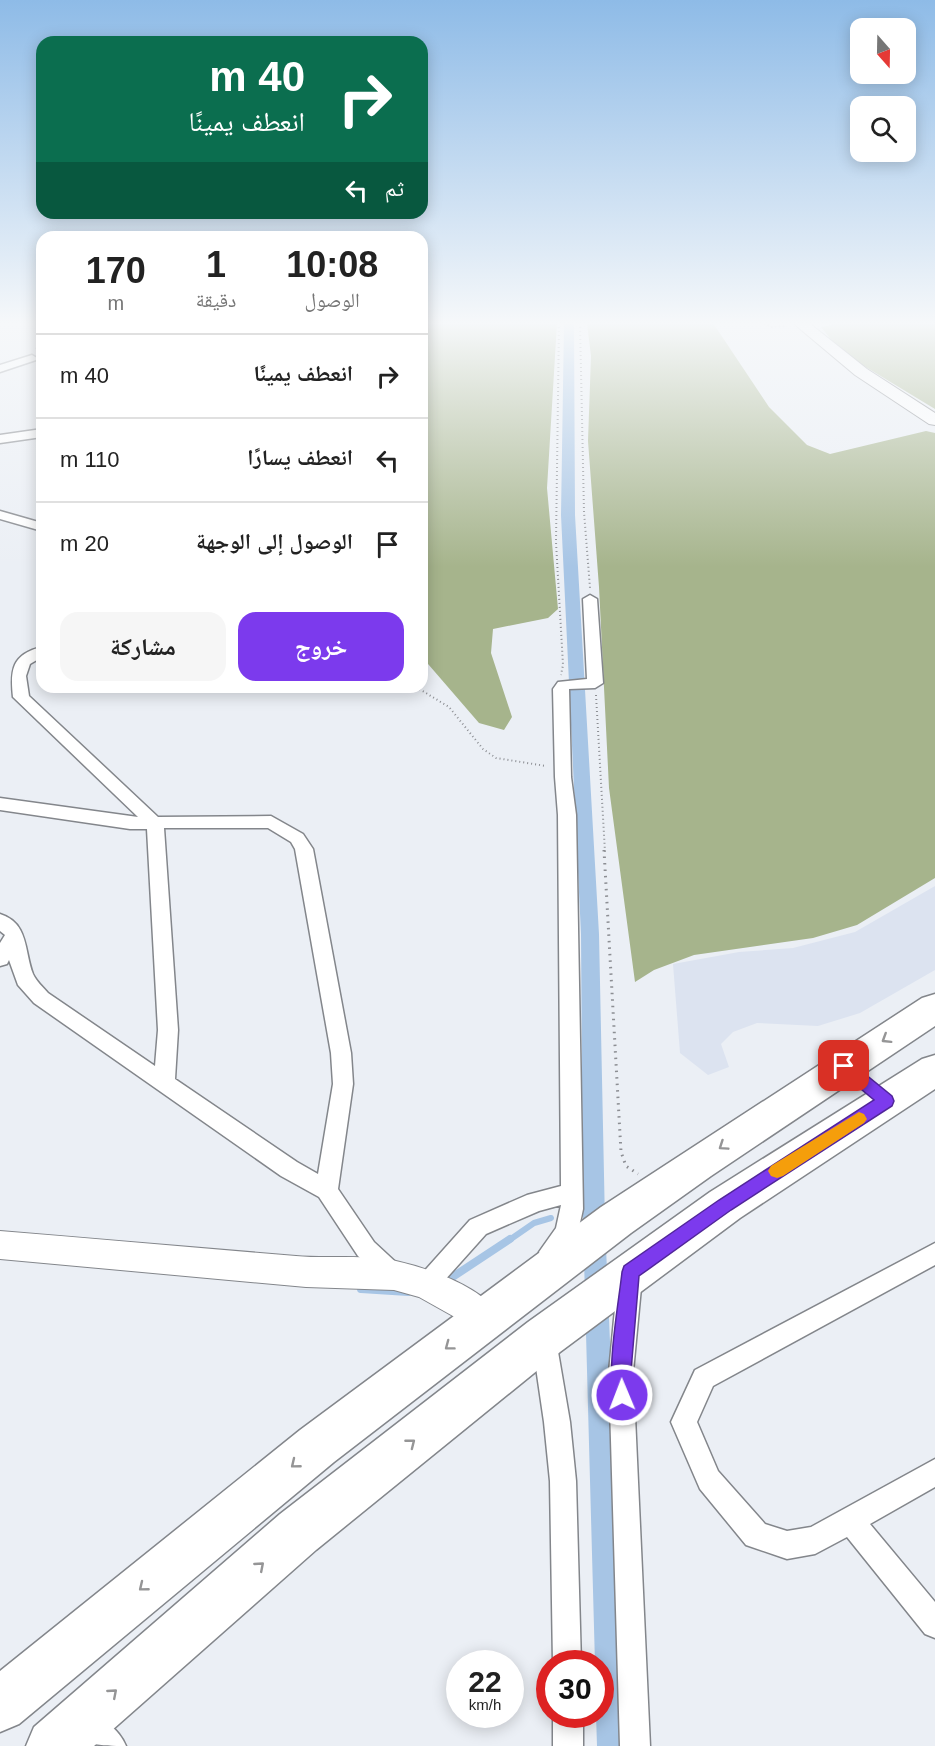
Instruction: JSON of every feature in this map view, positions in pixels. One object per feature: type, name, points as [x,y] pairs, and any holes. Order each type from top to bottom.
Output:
[{"type":"highway","points":[[0,1705],[298,1461],[458,1302],[547,1273],[616,1220],[668,1184],[935,1008]]},
{"type":"highway","points":[[844,1066],[886,1101]]},
{"type":"highway","points":[[82,1738],[298,1532],[556,1329],[621,1279],[725,1205],[935,1070]]},
{"type":"street","points":[[911,404],[935,420]]},
{"type":"street","points":[[0,439],[36,434]]},
{"type":"street","points":[[0,515],[14,516],[36,526]]},
{"type":"street","points":[[7,928],[25,980],[41,998],[289,1168],[327,1190],[366,1250],[394,1275],[458,1302],[533,1268],[558,1245],[567,1232],[572,1209],[568,862],[563,777],[590,599]]},
{"type":"street","points":[[36,654],[23,662],[18,676],[21,697],[155,824],[168,1030],[164,1082]]},
{"type":"street","points":[[0,804],[94,820],[155,824],[271,822],[297,838],[304,849],[322,958],[342,1053],[343,1084],[327,1190]]},
{"type":"street","points":[[0,959],[7,928]]},
{"type":"street","points":[[458,1302],[478,1227],[535,1202],[571,1192]]},
{"type":"street","points":[[0,1245],[306,1272],[394,1275]]},
{"type":"street","points":[[935,1253],[704,1378],[684,1422],[709,1480],[756,1535],[786,1545],[815,1540],[935,1472]]},
{"type":"street","points":[[621,1279],[621,1371],[635,1746]]},
{"type":"street","points":[[556,1329],[557,1422],[563,1481],[567,1650]]},
{"type":"street","points":[[850,1520],[935,1624]]},
{"type":"street","points":[[568,1728],[568,1746]]},
{"type":"path","points":[[558,404],[556,542],[563,665],[577,685],[621,1152],[624,1164],[629,1171],[668,1184]]},
{"type":"path","points":[[582,404],[584,512],[590,599]]},
{"type":"path","points":[[426,693],[449,707],[483,749],[496,758],[538,764],[551,768],[563,777]]},
{"type":"shaded area","points":[[935,886],[935,970],[860,1013],[818,1026],[757,1023],[733,1032],[721,1044],[729,1067],[708,1075],[680,1053],[673,964],[739,952],[793,948],[855,932]]},
{"type":"green space","points":[[428,404],[552,404],[547,488],[558,609],[548,618],[493,629],[491,653],[512,717],[504,730],[479,723],[428,664]]},
{"type":"green space","points":[[589,404],[767,404],[807,445],[830,454],[926,431],[935,433],[935,878],[857,925],[813,938],[694,955],[654,970],[635,982],[609,788],[599,587],[588,441]]},
{"type":"waterway","points":[[569,404],[568,515],[590,934],[594,1223],[612,1746]]},
{"type":"waterway","points":[[508,1241],[534,1223],[551,1218]]},
{"type":"waterway","points":[[445,1282],[510,1239]]},
{"type":"waterway","points":[[361,1289],[408,1292]]},
{"type":"slow traffic","points":[[777,1171],[859,1119]]},
{"type":"route","points":[[622,1395],[621,1371],[631,1272],[725,1205],[886,1101],[844,1066]]}]
